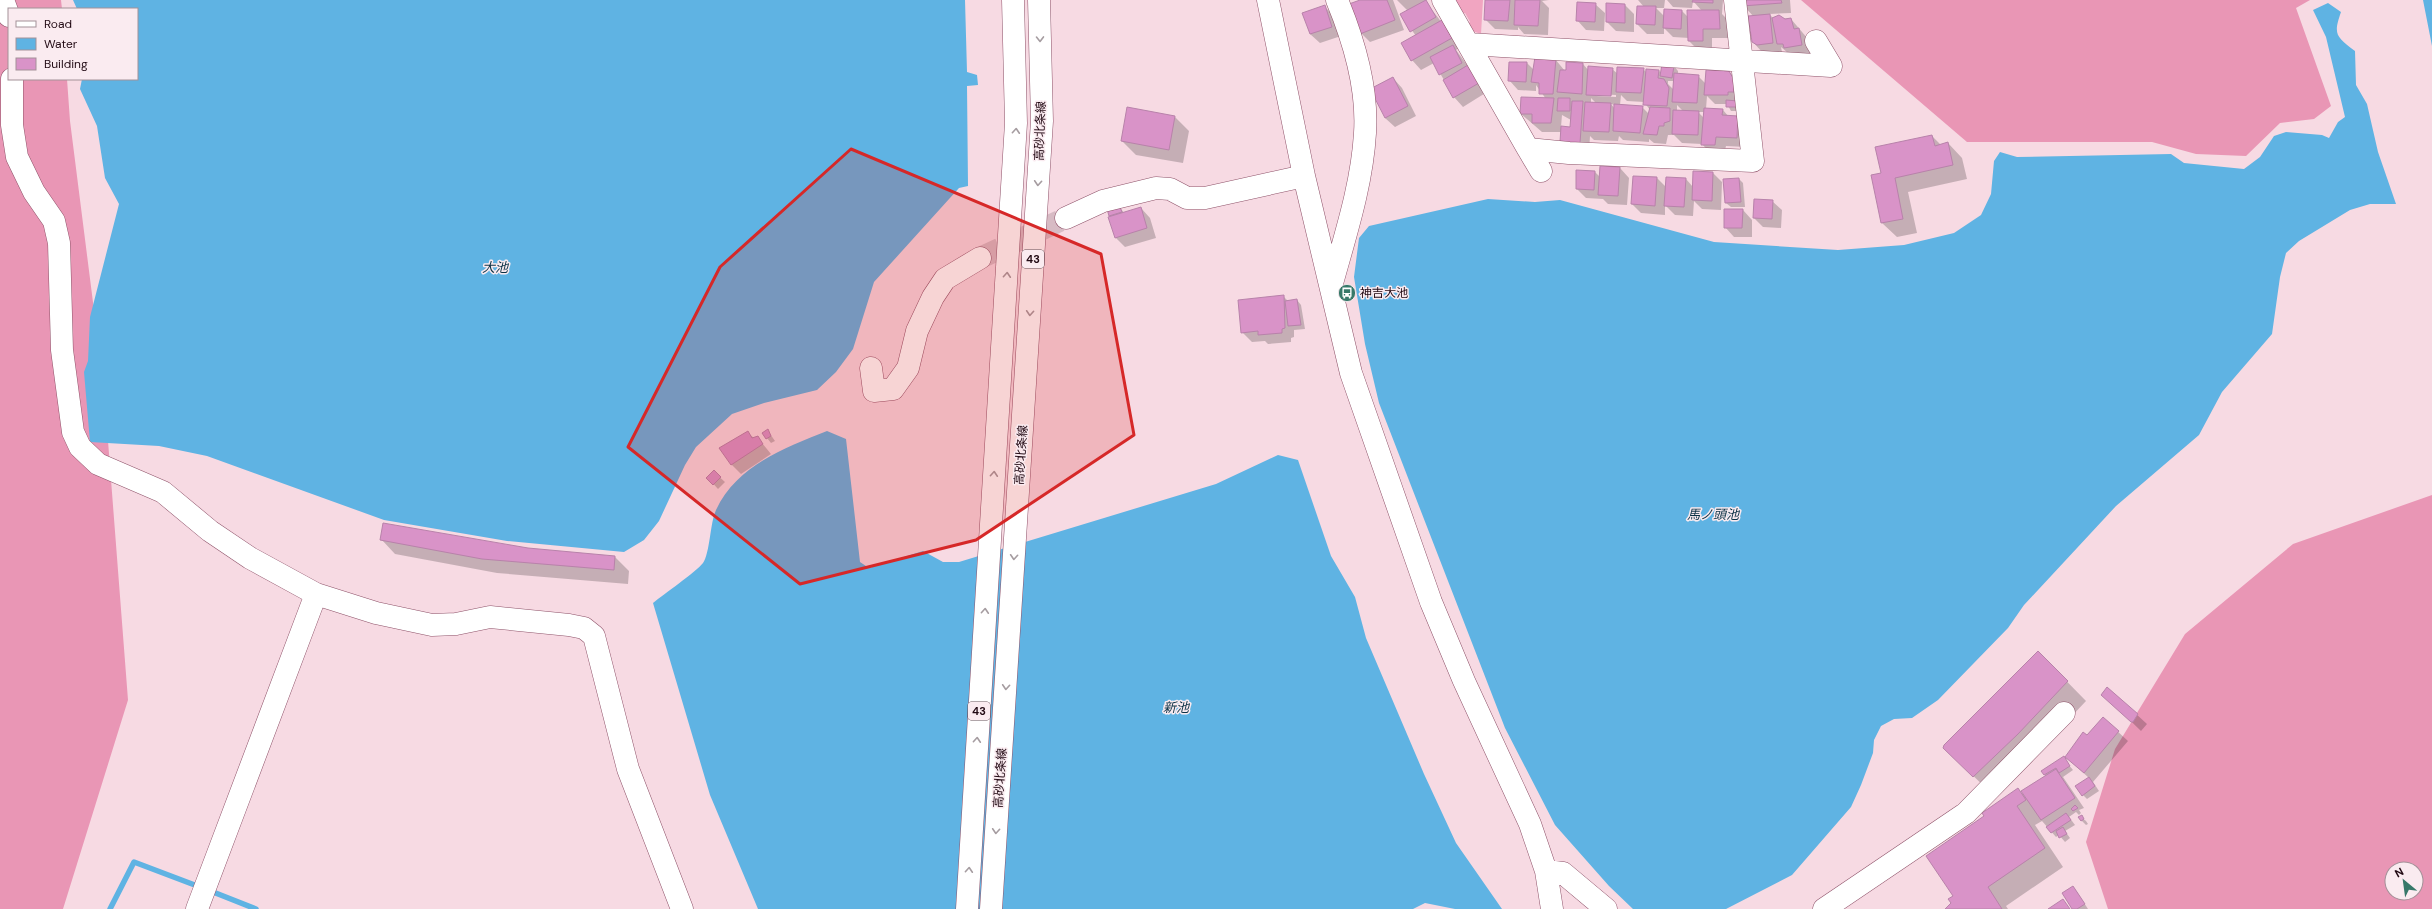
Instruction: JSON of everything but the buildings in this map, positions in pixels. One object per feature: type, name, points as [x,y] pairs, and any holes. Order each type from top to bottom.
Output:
[{"type":"street","points":[[3,0],[8,13]]},
{"type":"street","name":"高砂北条線","points":[[967,909],[1016,123],[1013,0]]},
{"type":"street","name":"高砂北条線","points":[[991,909],[1042,121],[1039,0]]},
{"type":"street","points":[[1268,0],[1304,176],[1330,292],[1351,373],[1431,602],[1464,681],[1530,824],[1546,871],[1552,909]]},
{"type":"street","points":[[1330,292],[1361,170],[1366,131],[1363,89],[1355,51],[1337,0]]},
{"type":"street","points":[[1443,0],[1541,171]]},
{"type":"street","points":[[1528,149],[1569,153],[1753,161],[1743,60],[1735,0]]},
{"type":"street","points":[[1469,44],[1831,66],[1816,41]]},
{"type":"street","points":[[12,80],[12,125],[17,157],[34,192],[54,220],[59,243],[62,350],[73,432],[80,447],[98,464],[163,492],[210,531],[250,558],[316,594],[376,613],[432,625],[456,624],[490,617],[569,625],[584,628],[594,636],[628,769],[682,909]]},
{"type":"street","points":[[1066,218],[1103,201],[1156,188],[1170,189],[1187,198],[1204,198],[1304,176]]},
{"type":"street","points":[[870,368],[874,391],[893,389],[908,368],[917,331],[933,297],[945,279],[980,258]]},
{"type":"street","points":[[197,909],[316,594]]},
{"type":"street","points":[[1824,909],[1966,813],[2064,712]]},
{"type":"street","points":[[1546,871],[1563,873],[1606,909]]},
{"type":"highlighted area","points":[[851,149],[1101,254],[1134,435],[976,540],[800,584],[628,447],[720,267]]},
{"type":"shaded area","points":[[0,0],[61,0],[62,8],[8,8],[8,80],[67,80],[70,121],[104,389],[128,700],[63,909],[0,909]]},
{"type":"shaded area","points":[[1451,0],[1483,0],[1481,34],[1469,30],[1465,25],[1470,22],[1465,13],[1460,16]]},
{"type":"shaded area","points":[[1801,0],[2310,0],[2296,8],[2331,106],[2314,119],[2280,123],[2246,156],[2196,154],[2152,142],[1967,142]]},
{"type":"shaded area","points":[[2432,495],[2432,909],[2108,909],[2086,842],[2115,749],[2185,634],[2293,544]]},
{"type":"water","name":"大池","points":[[73,0],[965,0],[967,72],[977,75],[978,85],[967,86],[968,186],[959,188],[874,282],[853,349],[836,372],[817,390],[764,403],[732,414],[696,447],[685,465],[659,521],[644,540],[624,552],[507,541],[384,520],[207,456],[159,446],[90,442],[84,372],[88,361],[90,317],[119,204],[105,178],[97,126],[80,89],[82,80],[138,80],[138,8],[77,8]]},
{"type":"water","points":[[2423,0],[2432,0],[2432,46]]},
{"type":"water","name":"馬ノ頭池","points":[[2328,3],[2341,12],[2337,26],[2338,34],[2344,42],[2355,51],[2356,85],[2367,104],[2378,152],[2396,204],[2370,204],[2350,210],[2299,241],[2286,253],[2280,277],[2272,334],[2222,392],[2199,435],[2116,506],[2024,605],[2008,628],[1938,700],[1912,718],[1894,719],[1881,726],[1874,740],[1873,753],[1851,807],[1792,875],[1726,909],[1633,909],[1609,886],[1555,825],[1505,728],[1379,403],[1365,344],[1354,277],[1359,238],[1369,226],[1488,199],[1535,202],[1560,200],[1714,242],[1838,250],[1904,245],[1954,233],[1981,215],[1991,194],[1994,161],[2000,152],[2017,157],[2171,154],[2184,163],[2244,169],[2260,157],[2274,136],[2286,132],[2322,135],[2329,138],[2338,122],[2345,117],[2326,37],[2313,10]]},
{"type":"water","name":"新池","points":[[827,431],[846,439],[860,562],[869,568],[923,551],[943,562],[959,562],[1216,484],[1278,455],[1298,460],[1331,556],[1355,597],[1366,638],[1424,774],[1456,843],[1502,909],[1455,909],[1425,903],[1413,909],[758,909],[710,795],[653,603],[703,563],[707,552],[712,522],[716,510],[725,494],[736,481],[764,460],[795,444]]},
{"type":"waterway","points":[[110,909],[134,862],[200,887]]},
{"type":"waterway","points":[[208,890],[256,909]]},
{"type":"tunnel","points":[[980,258],[1066,218]]},
{"type":"place","name":"神吉大池","points":[[1347,293]]}]
